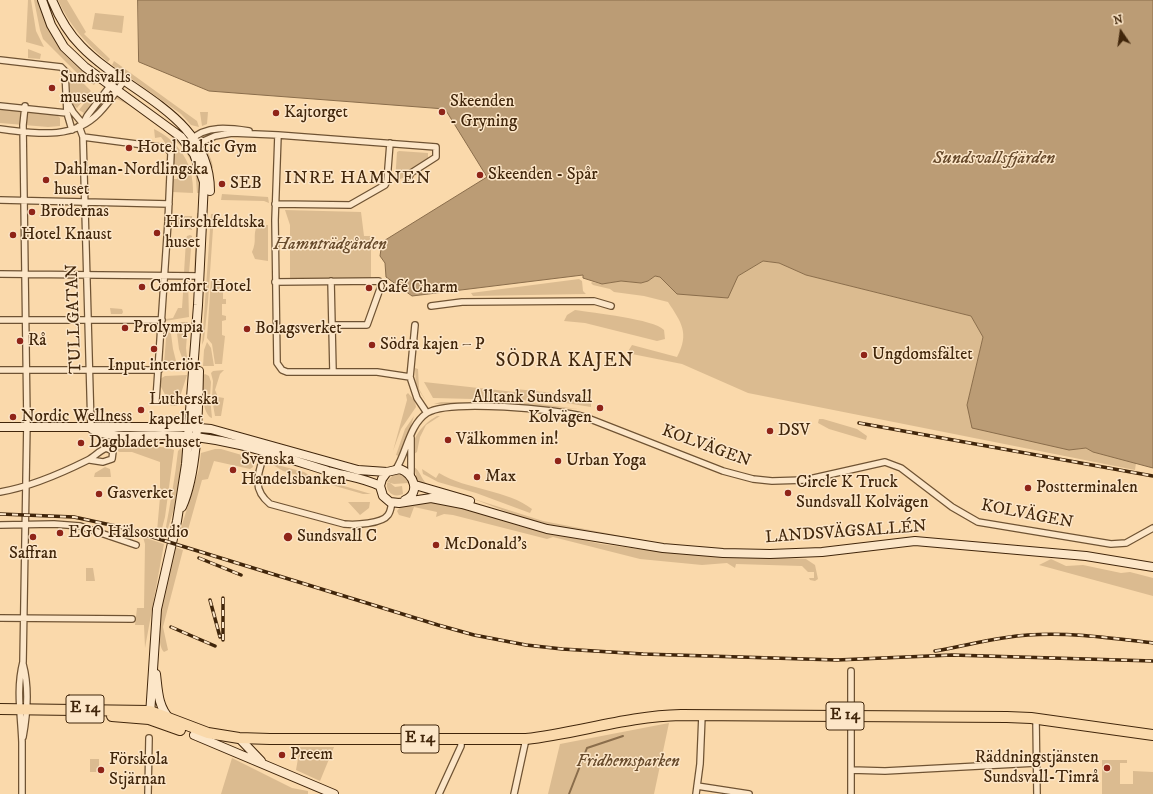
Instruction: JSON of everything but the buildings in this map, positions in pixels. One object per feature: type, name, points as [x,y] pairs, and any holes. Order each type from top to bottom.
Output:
[{"type":"highway","name":"E 14","points":[[0,709],[22,712],[149,715],[170,719],[238,742]]},
{"type":"highway","name":"E 14","points":[[0,716],[22,712]]},
{"type":"highway","name":"E 14","points":[[149,715],[194,735],[238,742],[270,743],[291,739],[526,739],[557,735],[636,719],[666,715],[1007,717],[1036,719],[1153,735]]},
{"type":"main road","points":[[42,0],[51,25],[64,47],[85,67],[192,143],[202,172],[205,190],[192,431]]},
{"type":"main road","points":[[52,0],[63,23],[80,46],[120,79],[182,123],[192,143],[208,168],[210,190],[192,431],[177,521],[157,609],[149,715]]},
{"type":"main road","points":[[0,427],[192,431],[211,429],[345,476],[370,481],[380,486]]},
{"type":"main road","points":[[266,448],[358,470],[387,472],[396,469],[406,471],[411,475],[415,485],[414,492],[410,498],[396,503],[383,496],[380,486],[382,479],[387,472]]},
{"type":"main road","name":"LANDSVÄGSALLÉN","points":[[415,485],[565,532]]},
{"type":"main road","name":"LANDSVÄGSALLÉN","points":[[396,503],[419,499],[442,500],[533,525],[565,532],[650,546],[723,553],[814,552],[890,542],[922,541],[1086,556],[1153,567]]},
{"type":"main road","points":[[154,656],[160,702],[164,713],[170,719]]},
{"type":"main road","points":[[149,715],[160,702]]},
{"type":"main road","points":[[194,735],[265,764],[316,791],[334,794]]},
{"type":"main road","points":[[238,742],[265,764]]},
{"type":"street","points":[[0,60],[61,67],[65,71],[67,113],[72,130]]},
{"type":"street","points":[[0,129],[57,133],[72,130],[81,125],[120,79]]},
{"type":"street","name":"TULLGATAN","points":[[67,99],[69,106],[81,125],[83,137],[91,428]]},
{"type":"street","points":[[0,106],[25,107],[67,113]]},
{"type":"street","points":[[22,794],[22,712],[26,675],[22,662],[26,370],[25,107]]},
{"type":"street","points":[[192,143],[205,131],[220,128],[252,131],[259,134]]},
{"type":"street","points":[[192,143],[225,134],[278,134],[436,147],[436,157],[412,173],[409,177]]},
{"type":"street","points":[[278,134],[275,204],[275,282],[279,367],[287,372],[388,373],[410,377]]},
{"type":"street","points":[[83,137],[169,149],[171,156],[169,211],[156,400]]},
{"type":"street","points":[[275,204],[352,204],[384,185],[387,181],[390,143]]},
{"type":"street","points":[[0,200],[169,204]]},
{"type":"street","points":[[0,274],[200,276]]},
{"type":"street","points":[[331,281],[332,372]]},
{"type":"street","points":[[275,282],[379,281],[381,286],[367,325],[332,325]]},
{"type":"street","points":[[431,306],[462,302],[594,301],[611,306]]},
{"type":"street","points":[[0,320],[162,320]]},
{"type":"street","points":[[396,469],[415,427],[427,413],[417,398],[410,377],[415,325]]},
{"type":"street","points":[[0,370],[159,370]]},
{"type":"street","name":"KOLVÄGEN","points":[[427,413],[449,408],[473,407],[569,412],[612,426],[723,471],[753,479],[772,481],[804,480],[884,462],[901,468],[952,507],[978,522],[988,525],[1110,544],[1126,543],[1153,528]]},
{"type":"street","points":[[411,438],[411,475]]},
{"type":"street","points":[[266,448],[259,472],[258,483],[259,490],[265,500],[270,504],[344,524],[359,524],[383,519],[390,513],[396,503]]},
{"type":"street","points":[[0,492],[24,487],[90,460]]},
{"type":"street","points":[[0,525],[24,524],[80,526],[136,545]]},
{"type":"street","points":[[0,618],[132,619]]},
{"type":"street","points":[[851,671],[851,794]]},
{"type":"street","points":[[696,794],[701,750],[702,715]]},
{"type":"street","points":[[1036,719],[1037,794]]},
{"type":"street","points":[[148,794],[149,738]]},
{"type":"street","points":[[514,794],[526,739]]},
{"type":"street","points":[[440,794],[460,746],[461,740]]},
{"type":"street","points":[[851,770],[885,771],[1036,763]]},
{"type":"street","points":[[697,786],[749,794]]},
{"type":"green space","points":[[28,0],[31,0],[36,31],[44,47],[26,42]]},
{"type":"green space","points":[[34,0],[39,0],[45,21],[98,80],[94,85],[82,78],[43,39]]},
{"type":"green space","points":[[58,0],[67,0],[86,32],[84,34],[110,59],[108,62],[79,34]]},
{"type":"green space","points":[[95,13],[124,16],[122,33],[92,29]]},
{"type":"green space","points":[[28,49],[41,54],[40,59],[28,58]]},
{"type":"green space","points":[[114,61],[197,121],[199,127],[191,125],[181,114],[112,65]]},
{"type":"green space","points":[[68,68],[91,91],[77,108],[71,99],[69,79],[66,69]]},
{"type":"green space","points":[[93,92],[99,97],[91,108],[84,113],[79,110]]},
{"type":"green space","points":[[120,97],[174,135],[195,160],[203,193],[197,193],[195,167],[184,149],[161,127],[133,107],[115,98]]},
{"type":"green space","points":[[0,108],[57,115],[60,118],[60,126],[48,127],[0,123]]},
{"type":"green space","points":[[200,112],[208,112],[207,124],[202,126]]},
{"type":"green space","points":[[154,129],[163,134],[184,155],[191,173],[193,193],[172,192],[173,179],[177,179],[178,174],[173,173],[173,154],[161,137],[155,138]]},
{"type":"green space","points":[[205,144],[213,168],[211,168],[204,148]]},
{"type":"green space","points":[[397,152],[428,153],[428,158],[406,172],[408,175],[395,182]]},
{"type":"green space","points":[[222,194],[268,197],[269,203],[264,201],[221,200]]},
{"type":"green space","name":"Hamnträdgården","points":[[285,210],[361,212],[364,236],[371,236],[371,278],[290,278],[290,225]]},
{"type":"green space","points":[[197,213],[202,213],[196,270],[194,271]]},
{"type":"green space","points":[[211,214],[214,214],[208,302],[204,340],[202,345]]},
{"type":"green space","points":[[173,216],[192,216],[192,230],[182,228],[174,221]]},
{"type":"green space","points":[[262,225],[268,225],[268,261],[255,259],[252,252],[256,228]]},
{"type":"green space","points":[[187,236],[192,236],[189,273],[184,273],[186,240]]},
{"type":"green space","points":[[763,261],[779,263],[806,275],[971,316],[983,337],[967,405],[1069,450],[1086,448],[1093,452],[1136,463],[1135,470],[748,393],[682,364],[627,353],[632,345],[677,357],[681,349],[683,334],[677,316],[668,302],[644,296],[614,292],[610,289],[593,285],[591,283],[602,284],[621,281],[641,283],[648,281],[655,276],[660,277],[677,294],[738,276]]},
{"type":"green space","points":[[184,279],[188,279],[189,317],[165,321],[166,319],[173,318],[178,308],[182,308]]},
{"type":"green space","points":[[211,279],[220,279],[223,283],[223,299],[226,299],[226,304],[222,304],[222,315],[226,316],[226,320],[222,321],[222,335],[225,336],[222,364],[215,364],[212,344],[207,338]]},
{"type":"green space","points":[[579,279],[582,281],[583,291],[586,294],[473,296],[471,293]]},
{"type":"green space","points":[[110,308],[122,309],[123,312],[122,314],[111,314]]},
{"type":"green space","points":[[575,310],[622,317],[658,326],[664,330],[665,339],[657,341],[585,323],[564,321],[567,315]]},
{"type":"green space","points":[[180,322],[188,322],[186,348],[188,366],[185,366],[179,349],[176,325]]},
{"type":"green space","points":[[167,326],[170,326],[173,349],[178,369],[165,369],[164,364]]},
{"type":"green space","points":[[207,342],[211,348],[214,366],[203,366],[204,350]]},
{"type":"green space","points":[[415,368],[418,369],[419,389],[426,401],[416,386]]},
{"type":"green space","points":[[224,370],[220,374],[215,390],[218,397],[224,398],[221,416],[215,416],[212,399],[213,381],[211,373],[213,371]]},
{"type":"green space","points":[[205,374],[209,376],[211,382],[210,397],[212,418],[206,412],[203,400],[202,376]]},
{"type":"green space","points":[[187,375],[177,406],[171,406],[160,385],[160,379],[165,376]]},
{"type":"green space","points":[[424,382],[515,392],[516,389],[591,397],[591,407],[553,401],[433,398]]},
{"type":"green space","points":[[408,393],[415,401],[416,407],[401,429],[393,451],[407,400],[406,395]]},
{"type":"green space","points":[[441,402],[532,403],[578,409],[523,405],[434,404]]},
{"type":"green space","points":[[414,416],[401,457],[396,455],[405,429]]},
{"type":"green space","points":[[437,416],[440,416],[426,425],[420,437],[417,452],[414,454],[414,443],[419,432],[427,423]]},
{"type":"green space","points":[[819,419],[857,429],[867,436],[866,440],[829,429],[818,423]]},
{"type":"green space","points":[[147,440],[173,440],[174,442],[147,443]]},
{"type":"green space","points":[[114,445],[161,447],[174,450],[165,517],[161,532],[157,531],[160,497],[160,462],[132,452],[119,452]]},
{"type":"green space","points":[[180,449],[183,450],[183,471],[176,502],[167,532],[165,532],[178,451]]},
{"type":"green space","points":[[221,449],[252,458],[253,467],[250,469],[214,461],[208,479],[202,480],[186,537],[179,535],[199,469],[201,453]]},
{"type":"green space","points":[[270,463],[304,472],[310,476],[371,494],[363,494],[283,471]]},
{"type":"green space","points":[[105,467],[110,469],[111,477],[94,477],[95,473]]},
{"type":"green space","points":[[414,467],[418,470],[423,480],[427,484],[543,521],[663,544],[551,525],[520,517],[479,501],[423,485],[417,479]]},
{"type":"green space","points":[[422,469],[436,478],[439,473],[450,479],[511,498],[532,509],[530,513],[476,493],[438,482],[423,474]]},
{"type":"green space","points":[[399,474],[405,477],[408,483],[394,484],[387,482],[392,476]]},
{"type":"green space","points":[[389,482],[395,487],[402,486],[403,494],[391,494],[387,487],[387,483]]},
{"type":"green space","points":[[431,501],[468,509],[524,527],[601,544],[671,553],[806,559],[815,565],[818,579],[815,581],[810,580],[809,578],[814,578],[814,572],[808,572],[802,566],[736,564],[735,568],[727,563],[702,565],[640,559],[553,537],[547,539],[453,515],[444,514],[436,517],[437,512],[414,507],[410,518],[399,515],[397,511],[402,505]]},
{"type":"green space","points":[[348,502],[370,502],[369,508],[360,515]]},
{"type":"green space","points":[[143,537],[164,544],[145,648],[144,625],[135,625],[137,608],[144,608],[145,544]]},
{"type":"green space","points":[[175,547],[183,550],[163,627],[168,650],[164,652],[161,644],[161,618],[166,585]]},
{"type":"green space","points":[[1051,559],[1066,566],[1083,565],[1121,573],[1130,572],[1153,578],[1153,596],[1039,565]]},
{"type":"green space","points":[[86,568],[93,568],[95,581],[86,581]]},
{"type":"green space","name":"Fridhemsparken","points":[[669,723],[654,794],[548,794],[560,744]]},
{"type":"green space","points":[[300,747],[334,747],[320,781],[296,770]]},
{"type":"green space","points":[[232,758],[292,788],[308,791],[308,794],[221,794]]},
{"type":"green space","points":[[90,759],[99,759],[99,769],[96,772],[90,772]]},
{"type":"green space","points":[[1102,760],[1127,760],[1127,763],[1120,763],[1120,784],[1133,784],[1133,771],[1153,772],[1153,794],[1102,794]]},
{"type":"water","name":"Sundsvallsfjärden","points":[[138,0],[1153,0],[1153,468],[1093,452],[1086,448],[1069,450],[972,428],[967,405],[983,337],[971,316],[806,275],[779,263],[763,261],[738,276],[728,298],[677,294],[660,277],[655,276],[648,281],[641,283],[621,281],[602,284],[583,278],[583,275],[412,296],[386,277],[385,263],[380,256],[382,242],[487,177],[445,109],[209,91],[139,62]]},
{"type":"waterway","points":[[569,794],[587,748],[623,736]]},
{"type":"railway","points":[[859,423],[1153,476]]},
{"type":"railway","points":[[0,514],[74,517],[120,527],[438,625],[474,635],[526,645],[562,649],[643,654],[837,660],[952,655],[1153,661]]},
{"type":"railway","points":[[199,558],[241,575]]},
{"type":"railway","points":[[223,598],[223,640]]},
{"type":"railway","points":[[210,600],[220,637]]},
{"type":"railway","points":[[171,627],[215,646]]},
{"type":"railway","points":[[935,651],[1004,638],[1044,634],[1090,636],[1153,643]]},
{"type":"place","name":"Sundsvalls museum","points":[[52,88]]},
{"type":"place","name":"Skeenden - Gryning","points":[[442,112]]},
{"type":"place","name":"Kajtorget","points":[[276,113]]},
{"type":"place","name":"Hotel Baltic Gym","points":[[129,148]]},
{"type":"place","name":"Skeenden - Spår","points":[[480,175]]},
{"type":"place","name":"Dahlman-Nordlingska huset","points":[[46,180]]},
{"type":"place","name":"SEB","points":[[222,184]]},
{"type":"place","name":"Brödernas","points":[[32,212]]},
{"type":"place","name":"Hirschfeldtska huset","points":[[157,233]]},
{"type":"place","name":"Hotel Knaust","points":[[13,235]]},
{"type":"place","name":"Comfort Hotel","points":[[142,287]]},
{"type":"place","name":"Café Charm","points":[[369,288]]},
{"type":"place","name":"Prolympia","points":[[125,328]]},
{"type":"place","name":"Bolagsverket","points":[[247,329]]},
{"type":"place","name":"Rå","points":[[20,341]]},
{"type":"place","name":"Södra kajen – P","points":[[372,345]]},
{"type":"place","name":"Input interiör","points":[[154,349]]},
{"type":"place","name":"Ungdomsfältet","points":[[864,355]]},
{"type":"place","name":"Alltank Sundsvall Kolvägen","points":[[600,408]]},
{"type":"place","name":"Lutherska kapellet","points":[[141,410]]},
{"type":"place","name":"Nordic Wellness","points":[[13,417]]},
{"type":"place","name":"DSV","points":[[770,431]]},
{"type":"place","name":"Välkommen in!","points":[[448,440]]},
{"type":"place","name":"Dagbladet-huset","points":[[81,443]]},
{"type":"place","name":"Urban Yoga","points":[[558,461]]},
{"type":"place","name":"Svenska Handelsbanken","points":[[233,470]]},
{"type":"place","name":"Max","points":[[477,477]]},
{"type":"place","name":"Postterminalen","points":[[1028,488]]},
{"type":"place","name":"Circle K Truck Sundsvall Kolvägen","points":[[788,493]]},
{"type":"place","name":"Gasverket","points":[[99,494]]},
{"type":"place","name":"EGO Hälsostudio","points":[[60,533]]},
{"type":"place","name":"Saffran","points":[[33,537]]},
{"type":"place","name":"Sundsvall C","points":[[288,537]]},
{"type":"place","name":"McDonald's","points":[[436,545]]},
{"type":"place","name":"Preem","points":[[282,755]]},
{"type":"place","name":"Räddningstjänsten Sundsvall-Timrå","points":[[1107,768]]},
{"type":"place","name":"Förskola Stjärnan","points":[[101,770]]},
{"type":"district","name":"INRE HAMNEN","points":[[358,179]]},
{"type":"district","name":"SÖDRA KAJEN","points":[[565,362]]}]
